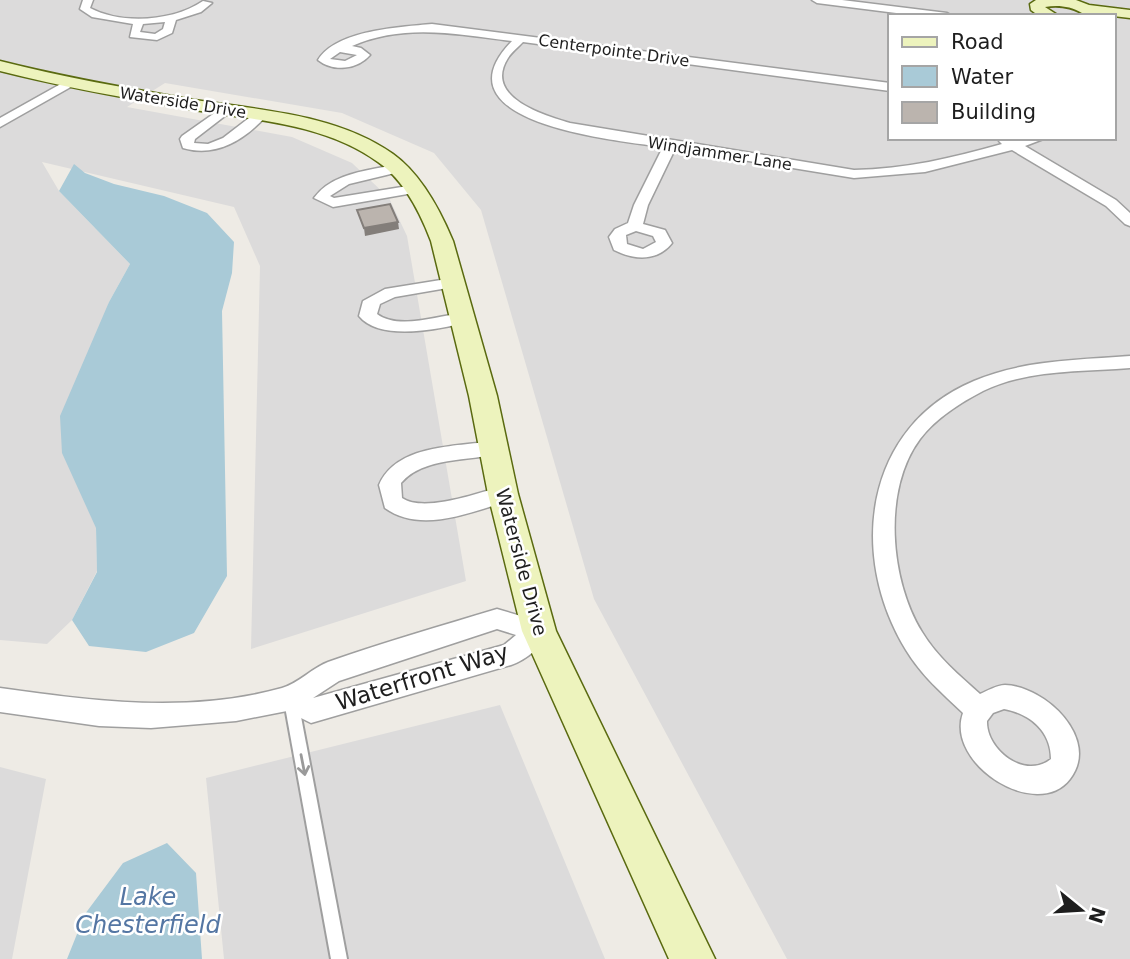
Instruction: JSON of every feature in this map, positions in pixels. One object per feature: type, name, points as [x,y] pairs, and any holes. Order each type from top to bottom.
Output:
[{"type":"street","points":[[88,0],[85,9],[94,15],[138,20],[172,17],[197,10],[207,3]]},
{"type":"street","points":[[194,0],[207,3],[219,1]]},
{"type":"street","points":[[817,0],[931,14]]},
{"type":"street","points":[[1030,2],[1063,1],[1088,12],[1130,14]]},
{"type":"street","points":[[1030,2],[1047,14]]},
{"type":"street","points":[[138,20],[134,35],[157,37],[168,31],[172,17]]},
{"type":"street","name":"Centerpointe Drive","points":[[342,49],[358,38],[372,33],[415,27],[446,28],[888,87]]},
{"type":"street","name":"Windjammer Lane","points":[[521,38],[501,56],[496,72],[500,91],[512,105],[544,121],[561,126],[854,174],[917,171],[1007,142]]},
{"type":"street","name":"Waterside Drive","points":[[0,66],[71,84],[315,125],[357,141],[406,179],[433,218],[453,283],[503,495],[539,631],[692,959]]},
{"type":"street","points":[[0,123],[71,84]]},
{"type":"street","points":[[226,108],[190,136],[187,139],[188,145],[203,148],[218,146],[262,114]]},
{"type":"street","points":[[1007,142],[1111,203],[1130,221]]},
{"type":"street","points":[[635,226],[641,205],[671,145]]},
{"type":"street","points":[[406,179],[333,203],[321,198],[325,190],[344,182],[406,179]]},
{"type":"street","points":[[453,283],[382,295],[369,305],[368,316],[372,321],[388,326],[462,318]]},
{"type":"street","points":[[977,709],[922,654],[896,607],[887,568],[884,534],[884,504],[890,474],[915,432],[933,414],[979,386],[1027,372],[1130,362]]},
{"type":"street","points":[[493,448],[411,464],[393,478],[389,488],[396,505],[416,513],[503,495]]},
{"type":"street","name":"Waterfront Way","points":[[0,700],[99,714],[150,716],[226,710],[290,698],[331,672],[496,619],[539,631]]},
{"type":"street","name":"Waterfront Way","points":[[290,698],[311,710],[511,654],[539,631]]},
{"type":"lane","points":[[290,698],[339,959]]},
{"type":"shaded area","points":[[0,0],[1130,0],[1130,959],[787,959],[594,599],[481,210],[434,153],[342,113],[165,83],[127,107],[292,137],[352,163],[389,198],[407,236],[466,581],[251,649],[260,266],[234,207],[42,162],[59,191],[130,264],[109,302],[63,453],[96,527],[97,571],[72,620],[47,644],[0,640]]},
{"type":"shaded area","points":[[500,705],[605,959],[224,959],[206,778]]},
{"type":"shaded area","points":[[0,767],[46,779],[12,959],[0,959]]},
{"type":"water","points":[[74,164],[85,173],[114,184],[164,196],[207,213],[234,242],[232,273],[222,311],[227,576],[194,633],[146,652],[89,646],[72,620],[97,572],[96,528],[62,453],[60,416],[109,302],[130,264],[59,191]]},
{"type":"water","name":"Lake Chesterfield","points":[[167,843],[196,873],[202,959],[67,959],[85,914],[123,863]]},
{"type":"building","points":[[390,204],[398,222],[364,228],[357,210]]}]
